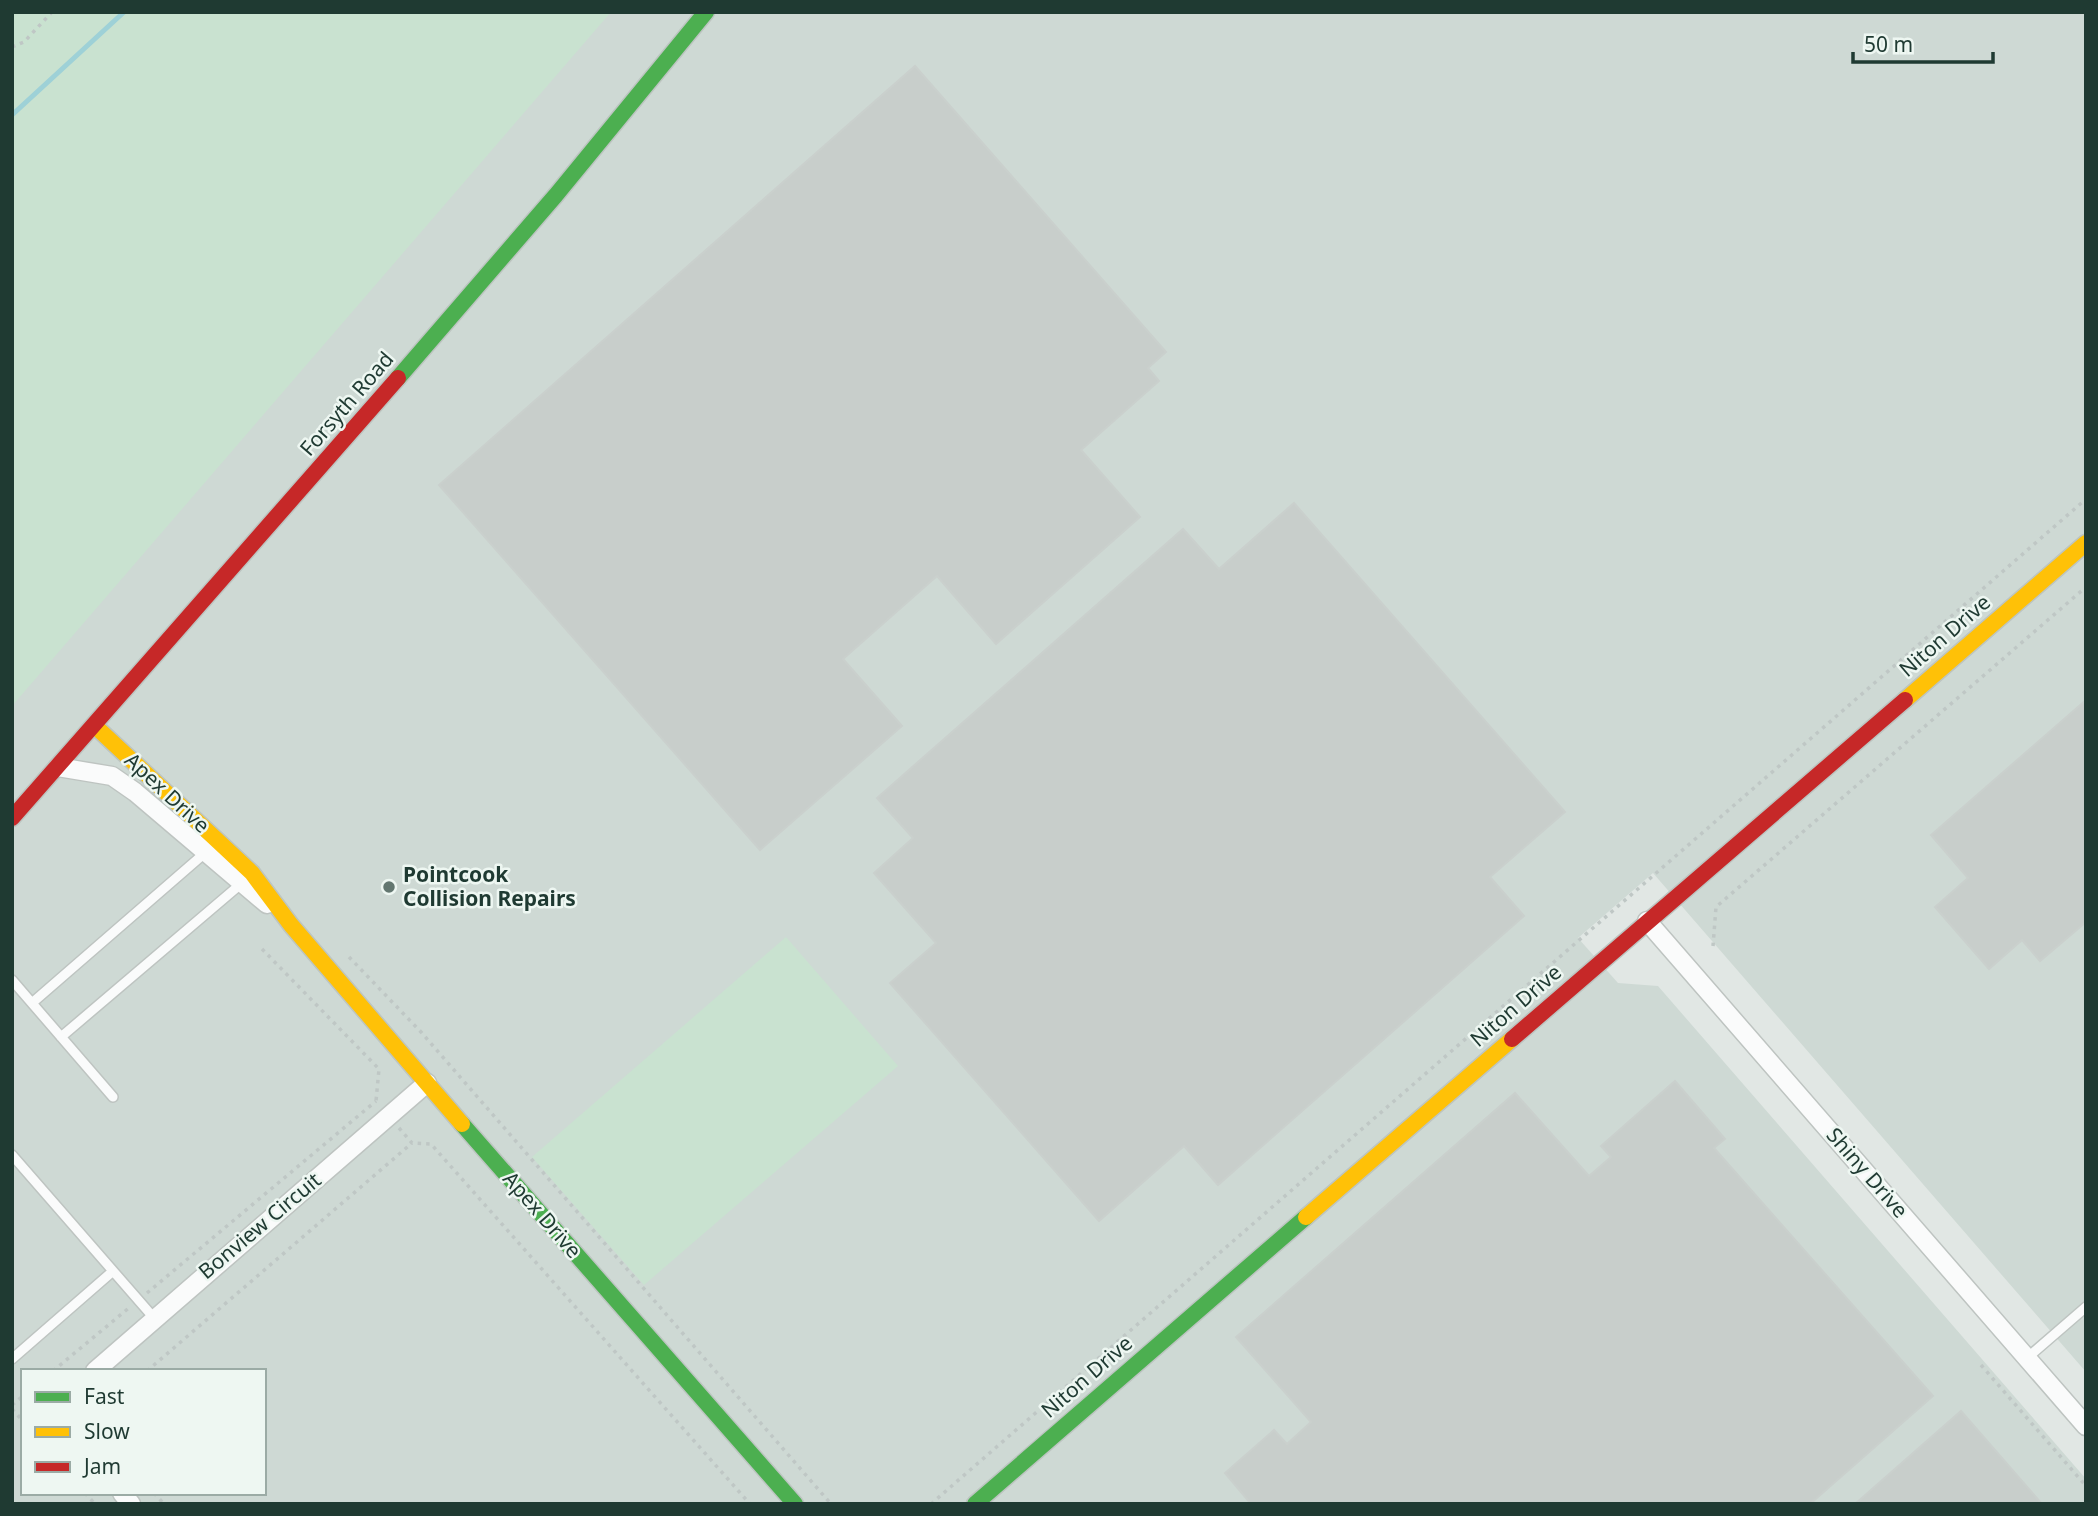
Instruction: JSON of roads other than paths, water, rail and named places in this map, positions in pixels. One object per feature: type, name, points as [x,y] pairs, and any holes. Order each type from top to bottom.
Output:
[{"type":"street","name":"Forsyth Road","points":[[12,818],[556,195],[706,12]]},
{"type":"street","name":"Niton Drive","points":[[975,1504],[2086,543]]},
{"type":"street","name":"Apex Drive","points":[[95,726],[252,873],[291,925],[795,1504]]},
{"type":"street","name":"Apex Drive","points":[[58,767],[112,776],[291,925]]},
{"type":"street","name":"Shiny Drive","points":[[1647,920],[2086,1426]]},
{"type":"street","name":"Bonview Circuit","points":[[97,1369],[427,1083]]},
{"type":"lane","points":[[32,1003],[206,852]]},
{"type":"lane","points":[[61,1037],[242,883]]},
{"type":"lane","points":[[12,980],[113,1097]]},
{"type":"lane","points":[[12,1155],[154,1318]]},
{"type":"lane","points":[[12,1359],[113,1271]]},
{"type":"lane","points":[[2027,1358],[2086,1307]]},
{"type":"waterway","points":[[12,115],[124,12]]},
{"type":"place","name":"Pointcook Collision Repairs","points":[[389,887]]}]
